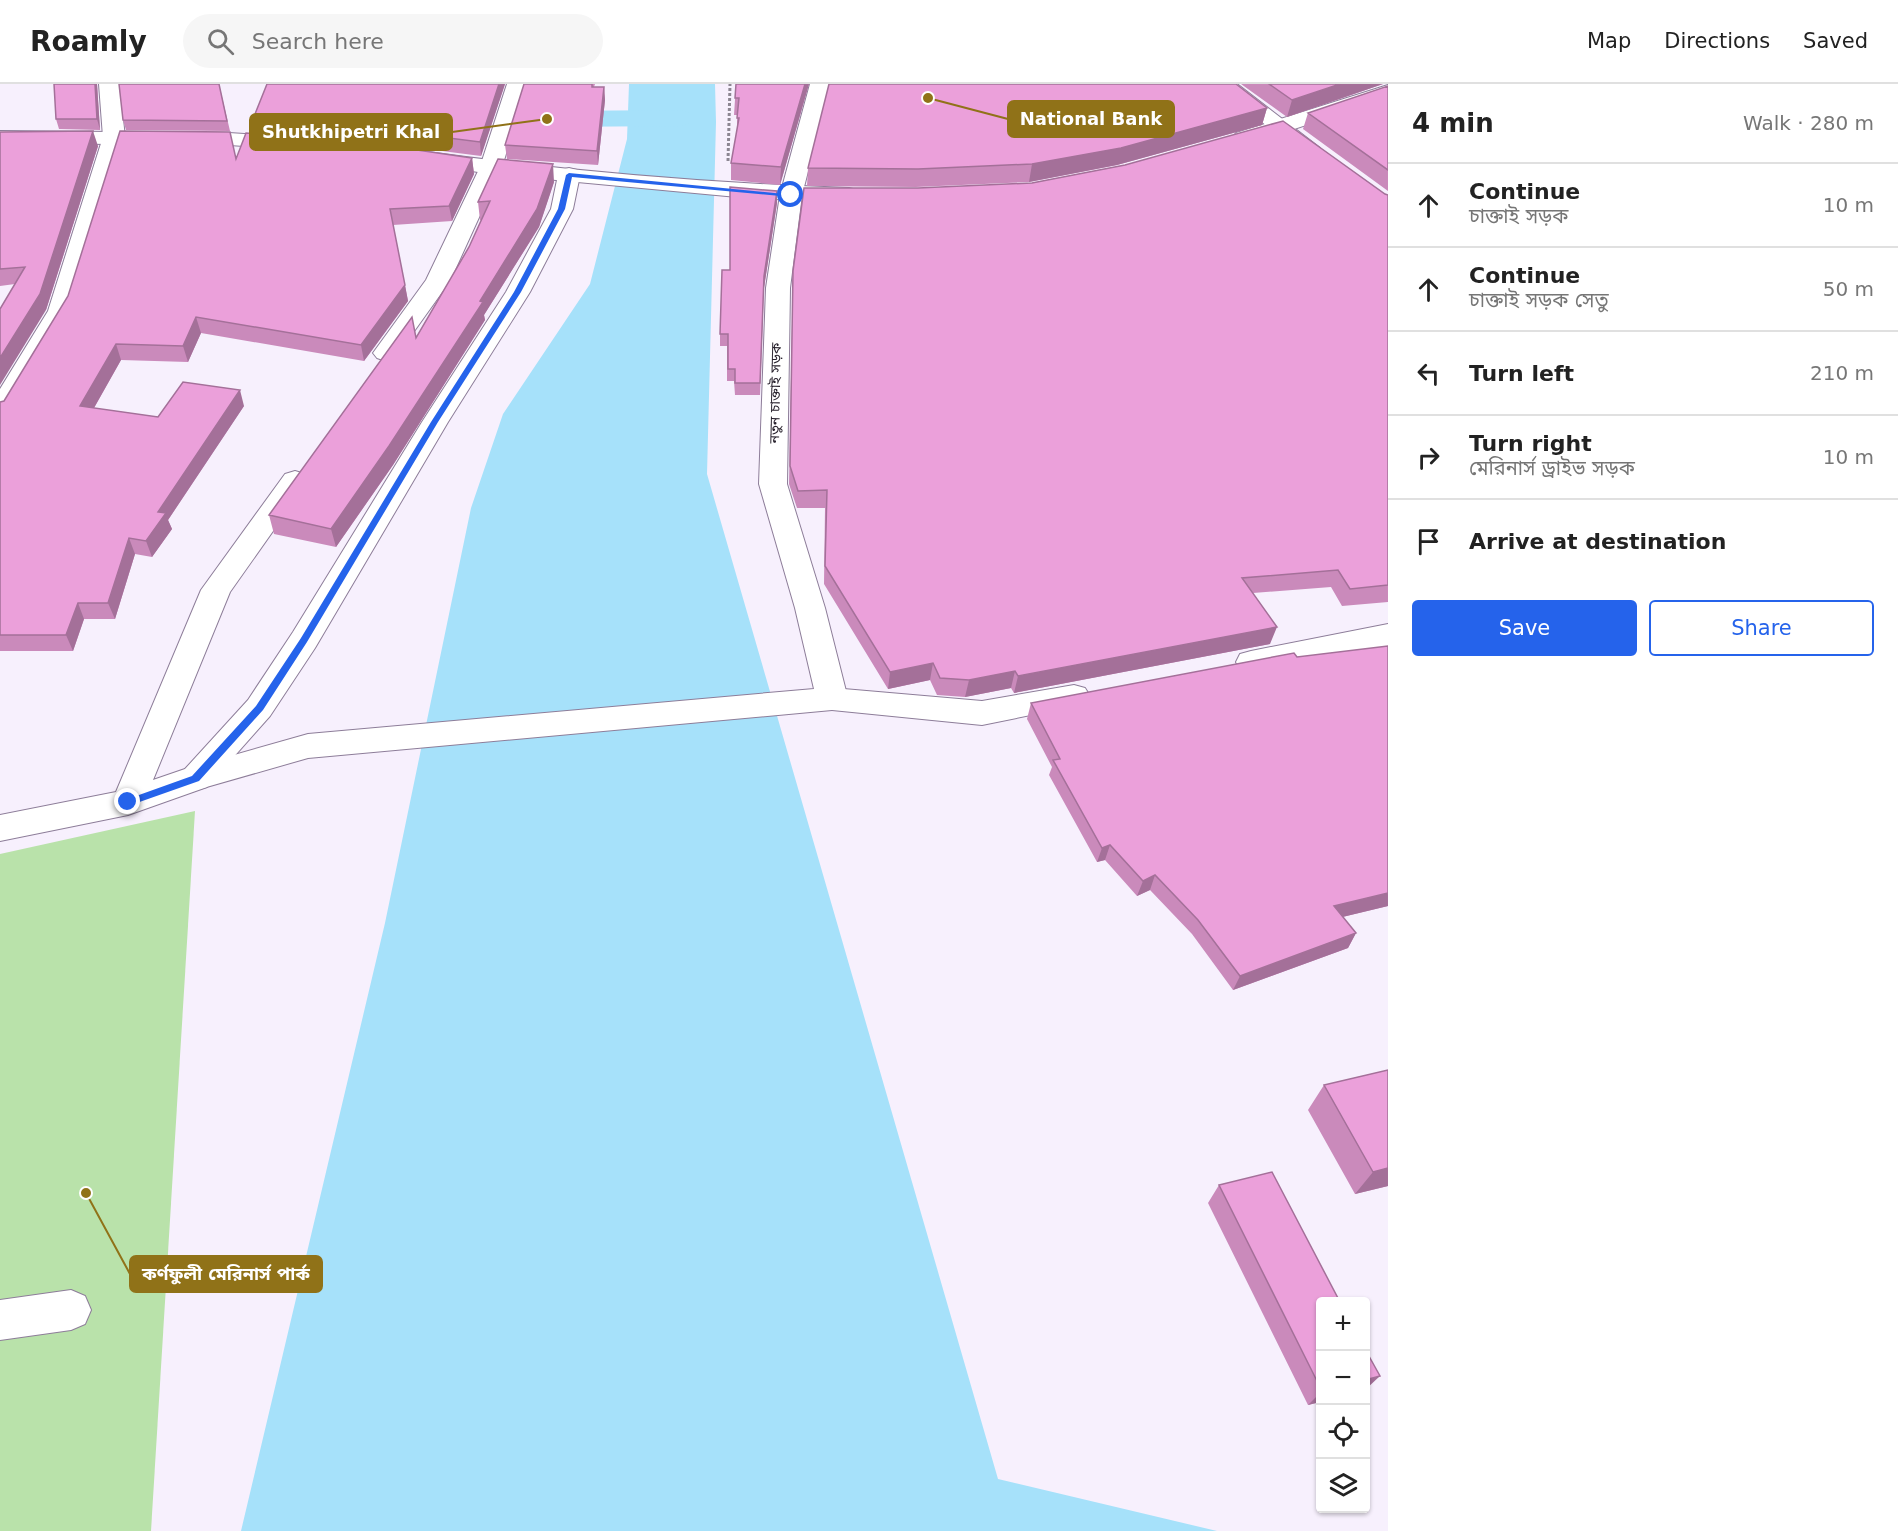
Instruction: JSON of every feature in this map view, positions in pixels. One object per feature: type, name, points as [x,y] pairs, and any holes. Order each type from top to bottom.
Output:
[{"type":"street","points":[[0,410],[60,311],[114,137],[109,84]]},
{"type":"street","points":[[369,377],[438,281],[491,167],[517,84]]},
{"type":"street","name":"নতুন চাক্তাই সড়ক","points":[[820,84],[791,195],[777,288],[773,484],[810,608],[832,699]]},
{"type":"street","points":[[1224,84],[1329,163]]},
{"type":"street","points":[[1224,144],[1281,128],[1387,91]]},
{"type":"street","points":[[0,138],[229,139],[312,145]]},
{"type":"street","points":[[408,155],[491,167],[791,195],[871,196]]},
{"type":"street","points":[[196,778],[259,708],[304,640],[435,422],[518,292],[562,209],[575,175]]},
{"type":"street","points":[[128,802],[216,590],[306,464]]},
{"type":"street","points":[[1225,668],[1388,635]]},
{"type":"street","points":[[0,828],[128,802],[196,778],[308,746],[832,699],[982,712],[1097,692]]},
{"type":"street","points":[[0,1320],[71,1310]]},
{"type":"path","points":[[725,189],[729,146],[730,84]]},
{"type":"green space","points":[[195,811],[151,1531],[0,1531],[0,854]]},
{"type":"water","points":[[629,84],[715,84],[707,474],[998,1479],[1217,1531],[241,1531],[385,923],[471,508],[503,414],[590,284],[627,139]]},
{"type":"building","points":[[54,84],[95,84],[97,119],[56,119]]},
{"type":"building","points":[[119,84],[219,84],[227,121],[123,120]]},
{"type":"building","points":[[267,84],[499,84],[480,142],[370,128],[253,119]]},
{"type":"building","points":[[524,84],[592,84],[592,87],[604,87],[597,151],[505,145]]},
{"type":"building","points":[[736,84],[805,84],[781,167],[731,163],[739,118],[737,118],[739,98],[735,98]]},
{"type":"building","points":[[829,84],[1236,84],[1267,108],[1121,148],[1032,164],[918,169],[808,168]]},
{"type":"building","points":[[1269,84],[1340,84],[1292,100]]},
{"type":"building","points":[[1388,86],[1388,170],[1308,113]]},
{"type":"building","points":[[1283,121],[1388,195],[1388,585],[1350,589],[1338,570],[1242,578],[1277,627],[1018,676],[1015,671],[969,680],[940,678],[933,663],[890,672],[825,566],[827,490],[798,491],[790,466],[793,271],[804,188],[918,188],[1032,183],[1125,165]]},
{"type":"building","points":[[93,131],[40,294],[0,358],[0,309],[25,267],[0,269],[0,132]]},
{"type":"building","points":[[120,131],[230,132],[236,159],[246,133],[369,143],[472,158],[449,206],[390,209],[405,285],[361,345],[196,317],[183,346],[116,344],[80,406],[158,417],[183,382],[240,390],[158,512],[166,513],[146,541],[129,538],[108,603],[78,603],[66,635],[0,635],[0,402],[4,401],[68,296]]},
{"type":"building","points":[[498,159],[553,164],[537,209],[480,301],[483,302],[389,446],[331,529],[269,515],[412,317],[416,338],[469,247],[490,201],[478,202]]},
{"type":"building","points":[[730,187],[777,191],[764,276],[760,383],[735,383],[735,369],[728,369],[728,334],[720,334],[722,270],[730,270]]},
{"type":"building","points":[[1388,646],[1388,893],[1334,906],[1356,933],[1240,976],[1198,920],[1155,875],[1143,881],[1110,845],[1102,848],[1053,760],[1060,759],[1031,703],[1294,653],[1297,657]]},
{"type":"building","points":[[1388,1070],[1388,1168],[1373,1172],[1324,1085]]},
{"type":"building","points":[[1272,1172],[1337,1297],[1316,1297],[1316,1379],[1219,1185]]},
{"type":"building","points":[[1370,1358],[1380,1376],[1370,1379]]},
{"type":"waterway","points":[[547,119],[682,118]]},
{"type":"place","name":"National Bank","points":[[928,98]]},
{"type":"place","name":"Shutkhipetri Khal","points":[[547,119]]},
{"type":"place","name":"কর্ণফুলী মেরিনার্স পার্ক","points":[[86,1193]]},
{"type":"route","points":[[128,802],[196,778],[259,708],[304,640],[435,422],[518,292],[562,209],[569,175],[791,195]]}]
